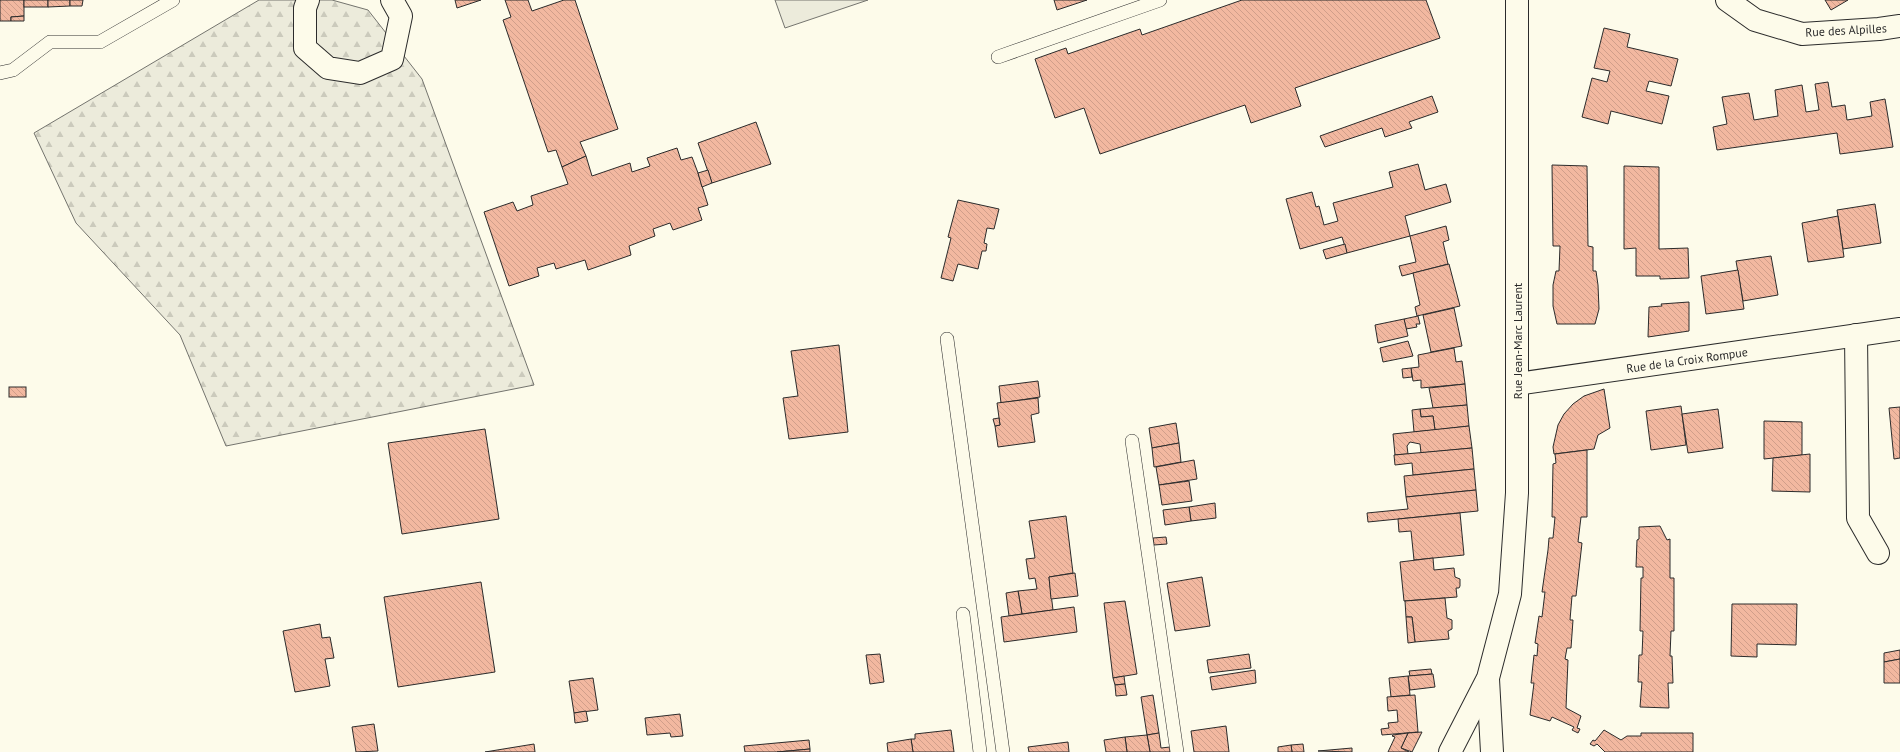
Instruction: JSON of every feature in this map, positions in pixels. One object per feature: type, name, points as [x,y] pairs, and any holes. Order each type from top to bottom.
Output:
[{"type":"street","points":[[308,0],[305,8],[305,48],[328,68],[360,73],[392,59],[401,16],[392,0]]},
{"type":"street","name":"Rue Jean-Marc Laurent","points":[[1450,752],[1488,678],[1510,594],[1516,508],[1518,384],[1517,0]]},
{"type":"street","name":"Rue des Alpilles","points":[[1727,0],[1755,20],[1802,34],[1879,30],[1900,26]]},
{"type":"street","name":"Rue de la Croix Rompue","points":[[1518,384],[1900,329]]},
{"type":"street","points":[[1856,336],[1858,518],[1878,553]]},
{"type":"street","name":"Rue Jean-Marc Laurent","points":[[1488,678],[1492,752]]},
{"type":"lane","points":[[0,73],[13,70],[50,42],[100,42],[173,0]]},
{"type":"lane","points":[[998,57],[1160,0]]},
{"type":"lane","points":[[947,339],[1003,752]]},
{"type":"lane","points":[[1132,441],[1177,752]]},
{"type":"lane","points":[[963,614],[980,752]]},
{"type":"green space","points":[[259,0],[332,0],[368,10],[422,79],[534,385],[226,446],[180,335],[76,223],[34,133]]},
{"type":"green space","points":[[775,0],[868,0],[785,28]]},
{"type":"building","points":[[0,0],[24,0],[24,16],[11,17],[11,21],[0,21]]},
{"type":"building","points":[[24,0],[48,0],[48,7],[24,7]]},
{"type":"building","points":[[48,0],[70,0],[70,6],[48,7]]},
{"type":"building","points":[[70,0],[83,0],[82,6],[70,6]]},
{"type":"building","points":[[455,0],[481,0],[457,8]]},
{"type":"building","points":[[505,0],[528,0],[532,11],[564,0],[575,0],[618,129],[580,142],[586,156],[562,167],[556,150],[548,152],[503,20],[511,17]]},
{"type":"building","points":[[1054,0],[1087,0],[1057,10]]},
{"type":"building","points":[[1242,0],[1426,0],[1440,38],[1295,88],[1301,106],[1251,123],[1245,105],[1100,154],[1084,108],[1055,118],[1035,59],[1066,48],[1068,54],[1140,29],[1142,35]]},
{"type":"building","points":[[1825,0],[1848,0],[1831,10]]},
{"type":"building","points":[[24,16],[24,21],[11,21],[11,17]]},
{"type":"building","points":[[1604,28],[1630,34],[1627,47],[1678,59],[1671,86],[1649,81],[1646,91],[1669,96],[1662,124],[1611,111],[1608,124],[1582,117],[1592,78],[1607,82],[1610,71],[1594,68]]},
{"type":"building","points":[[1828,82],[1832,107],[1845,105],[1847,120],[1872,116],[1870,102],[1885,99],[1893,147],[1840,154],[1837,133],[1717,150],[1713,127],[1727,124],[1722,97],[1749,93],[1754,120],[1778,116],[1775,90],[1802,85],[1806,112],[1819,110],[1815,84]]},
{"type":"building","points":[[1432,96],[1438,112],[1409,122],[1412,128],[1385,137],[1382,128],[1325,147],[1320,136]]},
{"type":"building","points":[[756,122],[771,164],[712,183],[698,143]]},
{"type":"building","points":[[677,148],[681,160],[692,157],[698,173],[708,205],[698,208],[702,220],[673,230],[670,223],[653,229],[655,236],[629,246],[631,255],[588,270],[585,260],[556,269],[554,263],[537,268],[539,276],[509,286],[484,212],[513,202],[517,211],[533,205],[531,196],[568,184],[562,167],[586,156],[592,176],[630,163],[632,172],[650,166],[647,158]]},
{"type":"building","points":[[1418,164],[1425,190],[1446,184],[1451,202],[1405,216],[1410,236],[1347,253],[1342,237],[1300,249],[1286,199],[1312,192],[1316,207],[1319,206],[1324,225],[1338,221],[1333,203],[1393,187],[1389,172]]},
{"type":"building","points":[[1552,165],[1587,166],[1588,246],[1593,247],[1593,271],[1596,271],[1598,285],[1599,309],[1595,324],[1557,324],[1553,306],[1553,285],[1556,271],[1559,271],[1560,246],[1553,246]]},
{"type":"building","points":[[1624,166],[1659,167],[1659,249],[1688,248],[1689,278],[1660,279],[1660,276],[1636,276],[1636,248],[1624,249]]},
{"type":"building","points":[[708,170],[712,183],[702,187],[698,173]]},
{"type":"building","points":[[958,200],[999,209],[994,229],[987,228],[984,243],[987,244],[986,251],[982,251],[978,269],[958,264],[953,281],[941,278],[951,238],[948,237]]},
{"type":"building","points":[[1875,204],[1881,243],[1843,249],[1837,210]]},
{"type":"building","points":[[1838,216],[1844,257],[1808,262],[1802,223]]},
{"type":"building","points":[[1446,226],[1449,240],[1443,242],[1448,264],[1402,276],[1399,266],[1416,262],[1410,236]]},
{"type":"building","points":[[1345,244],[1347,253],[1326,259],[1323,250]]},
{"type":"building","points":[[1771,256],[1778,295],[1743,301],[1736,261]]},
{"type":"building","points":[[1449,264],[1460,306],[1417,316],[1415,307],[1420,305],[1413,273]]},
{"type":"building","points":[[1738,270],[1744,309],[1706,314],[1701,276]]},
{"type":"building","points":[[1689,302],[1689,331],[1648,337],[1649,307],[1662,306],[1661,304]]},
{"type":"building","points":[[1454,308],[1462,346],[1431,352],[1423,315]]},
{"type":"building","points":[[1418,316],[1420,324],[1416,324],[1417,327],[1406,329],[1404,319]]},
{"type":"building","points":[[1404,319],[1408,336],[1378,343],[1375,325]]},
{"type":"building","points":[[1408,341],[1413,356],[1383,362],[1380,348]]},
{"type":"building","points":[[839,345],[848,432],[789,439],[783,398],[798,396],[791,351]]},
{"type":"building","points":[[1454,348],[1456,362],[1462,361],[1465,384],[1421,388],[1421,380],[1413,381],[1411,368],[1419,367],[1418,355]]},
{"type":"building","points":[[1411,368],[1412,377],[1403,378],[1402,369]]},
{"type":"building","points":[[1038,381],[1040,397],[1001,403],[999,386]]},
{"type":"building","points":[[1465,384],[1467,405],[1433,408],[1429,388]]},
{"type":"building","points":[[9,387],[26,387],[26,397],[9,397]]},
{"type":"building","points":[[1604,389],[1610,428],[1598,435],[1594,449],[1554,454],[1553,447],[1558,425],[1564,414],[1573,404],[1584,396]]},
{"type":"building","points":[[1038,398],[1039,413],[1031,415],[1035,442],[998,447],[995,426],[1000,425],[997,403]]},
{"type":"building","points":[[1467,405],[1469,426],[1435,430],[1433,416],[1421,417],[1420,409]]},
{"type":"building","points":[[1681,406],[1686,445],[1651,450],[1646,411]]},
{"type":"building","points":[[1900,407],[1900,458],[1894,459],[1889,408]]},
{"type":"building","points":[[1420,409],[1421,417],[1433,416],[1435,430],[1414,432],[1412,410]]},
{"type":"building","points":[[1718,409],[1723,448],[1688,453],[1682,414]]},
{"type":"building","points":[[999,418],[1000,425],[995,426],[993,419]]},
{"type":"building","points":[[1764,421],[1802,422],[1802,455],[1764,459]]},
{"type":"building","points":[[1176,423],[1179,443],[1152,448],[1149,428]]},
{"type":"building","points":[[1469,426],[1472,448],[1421,453],[1420,444],[1410,442],[1407,446],[1408,454],[1395,455],[1393,434]]},
{"type":"building","points":[[485,429],[499,519],[402,534],[388,443]]},
{"type":"building","points":[[1179,443],[1181,462],[1154,467],[1152,448]]},
{"type":"building","points":[[1472,448],[1474,469],[1413,475],[1412,463],[1395,465],[1394,455]]},
{"type":"building","points":[[1587,450],[1587,517],[1581,517],[1578,542],[1582,543],[1576,596],[1572,596],[1570,620],[1573,620],[1571,648],[1567,648],[1565,659],[1568,660],[1566,708],[1581,716],[1577,728],[1580,729],[1578,733],[1572,730],[1574,727],[1552,717],[1550,721],[1530,715],[1534,683],[1531,683],[1534,655],[1537,656],[1538,644],[1535,643],[1539,616],[1542,617],[1545,592],[1542,592],[1549,538],[1553,538],[1555,517],[1552,517],[1553,464],[1556,463],[1555,454]]},
{"type":"building","points":[[1810,454],[1810,492],[1772,491],[1773,458]]},
{"type":"building","points":[[1194,460],[1197,479],[1159,485],[1156,467]]},
{"type":"building","points":[[1474,469],[1476,490],[1406,497],[1404,476]]},
{"type":"building","points":[[1189,481],[1192,501],[1162,505],[1159,485]]},
{"type":"building","points":[[1476,490],[1478,511],[1368,522],[1367,513],[1408,509],[1406,497]]},
{"type":"building","points":[[1215,503],[1216,518],[1191,521],[1189,507]]},
{"type":"building","points":[[1189,507],[1191,521],[1165,525],[1163,510]]},
{"type":"building","points":[[1460,513],[1464,555],[1414,560],[1411,531],[1399,532],[1398,519]]},
{"type":"building","points":[[1066,516],[1073,573],[1049,577],[1053,610],[1022,614],[1018,591],[1037,589],[1035,578],[1029,579],[1026,559],[1035,558],[1029,521]]},
{"type":"building","points":[[1660,526],[1667,540],[1670,539],[1670,578],[1674,578],[1674,631],[1671,631],[1670,656],[1672,656],[1673,683],[1668,683],[1669,708],[1640,707],[1642,682],[1638,682],[1639,655],[1642,655],[1643,631],[1640,631],[1641,578],[1643,578],[1643,567],[1636,567],[1637,540],[1639,539],[1639,527]]},
{"type":"building","points":[[1166,537],[1167,544],[1154,545],[1153,538]]},
{"type":"building","points":[[1433,558],[1434,570],[1454,568],[1455,577],[1460,579],[1460,586],[1459,588],[1456,588],[1457,597],[1404,601],[1400,562]]},
{"type":"building","points":[[1075,573],[1078,596],[1051,599],[1049,577]]},
{"type":"building","points":[[1202,577],[1210,626],[1175,631],[1167,583]]},
{"type":"building","points":[[481,582],[495,672],[398,687],[384,597]]},
{"type":"building","points":[[1018,591],[1022,614],[1009,616],[1006,593]]},
{"type":"building","points":[[1445,598],[1447,618],[1452,620],[1452,629],[1448,631],[1449,639],[1415,642],[1412,617],[1406,617],[1405,601]]},
{"type":"building","points":[[1125,601],[1137,674],[1113,678],[1104,603]]},
{"type":"building","points":[[1732,604],[1797,604],[1796,645],[1757,644],[1757,657],[1731,656]]},
{"type":"building","points":[[1074,607],[1077,632],[1004,642],[1001,617]]},
{"type":"building","points":[[1406,617],[1412,617],[1415,642],[1408,643]]},
{"type":"building","points":[[320,624],[322,638],[330,637],[334,658],[325,659],[330,686],[295,692],[283,631]]},
{"type":"building","points":[[1900,650],[1900,659],[1884,662],[1884,653]]},
{"type":"building","points":[[880,654],[884,682],[870,684],[866,655]]},
{"type":"building","points":[[1249,654],[1251,668],[1209,673],[1207,660]]},
{"type":"building","points":[[1900,659],[1900,683],[1884,683],[1884,662]]},
{"type":"building","points":[[1431,669],[1432,674],[1410,676],[1409,671]]},
{"type":"building","points":[[1255,670],[1256,683],[1212,690],[1210,677]]},
{"type":"building","points":[[1433,674],[1435,687],[1410,690],[1408,676]]},
{"type":"building","points":[[1124,676],[1125,684],[1115,685],[1113,678]]},
{"type":"building","points":[[1408,676],[1410,695],[1391,697],[1389,678]]},
{"type":"building","points":[[593,678],[598,710],[574,713],[569,681]]},
{"type":"building","points":[[1125,684],[1127,695],[1116,696],[1115,685]]},
{"type":"building","points":[[1153,695],[1159,733],[1147,735],[1141,697]]},
{"type":"building","points":[[1415,695],[1418,732],[1382,735],[1381,729],[1389,728],[1388,723],[1398,722],[1397,710],[1388,711],[1387,697]]},
{"type":"building","points":[[586,711],[588,721],[575,723],[574,713]]},
{"type":"building","points":[[680,714],[683,736],[671,737],[670,733],[647,735],[645,718]]},
{"type":"building","points":[[374,724],[378,751],[356,752],[352,727]]},
{"type":"building","points":[[1226,726],[1229,752],[1194,752],[1191,731]]},
{"type":"building","points":[[951,730],[954,752],[913,752],[911,739],[915,739],[915,734]]},
{"type":"building","points":[[1604,730],[1621,740],[1627,736],[1641,736],[1641,733],[1693,733],[1693,752],[1605,752],[1597,744],[1594,746],[1590,744],[1593,740],[1595,741]]},
{"type":"building","points":[[1422,732],[1412,752],[1401,748],[1408,733]]},
{"type":"building","points":[[1159,733],[1161,748],[1170,747],[1170,752],[1150,752],[1147,735]]},
{"type":"building","points":[[1408,733],[1401,748],[1409,752],[1388,752],[1395,737],[1392,736],[1393,735]]},
{"type":"building","points":[[1147,735],[1150,752],[1127,752],[1125,737]]},
{"type":"building","points":[[1125,737],[1127,752],[1106,752],[1104,740]]},
{"type":"building","points":[[911,739],[913,752],[888,752],[887,743]]},
{"type":"building","points":[[809,740],[810,749],[777,752],[745,752],[744,746]]},
{"type":"building","points":[[1068,742],[1069,752],[1029,752],[1028,747]]},
{"type":"building","points":[[534,744],[535,752],[485,752]]},
{"type":"building","points":[[1303,744],[1304,752],[1292,752],[1291,745]]},
{"type":"building","points":[[1291,745],[1292,752],[1278,752],[1278,747]]},
{"type":"building","points":[[1352,748],[1352,752],[1318,751]]},
{"type":"building","points":[[810,749],[810,752],[777,752]]}]
